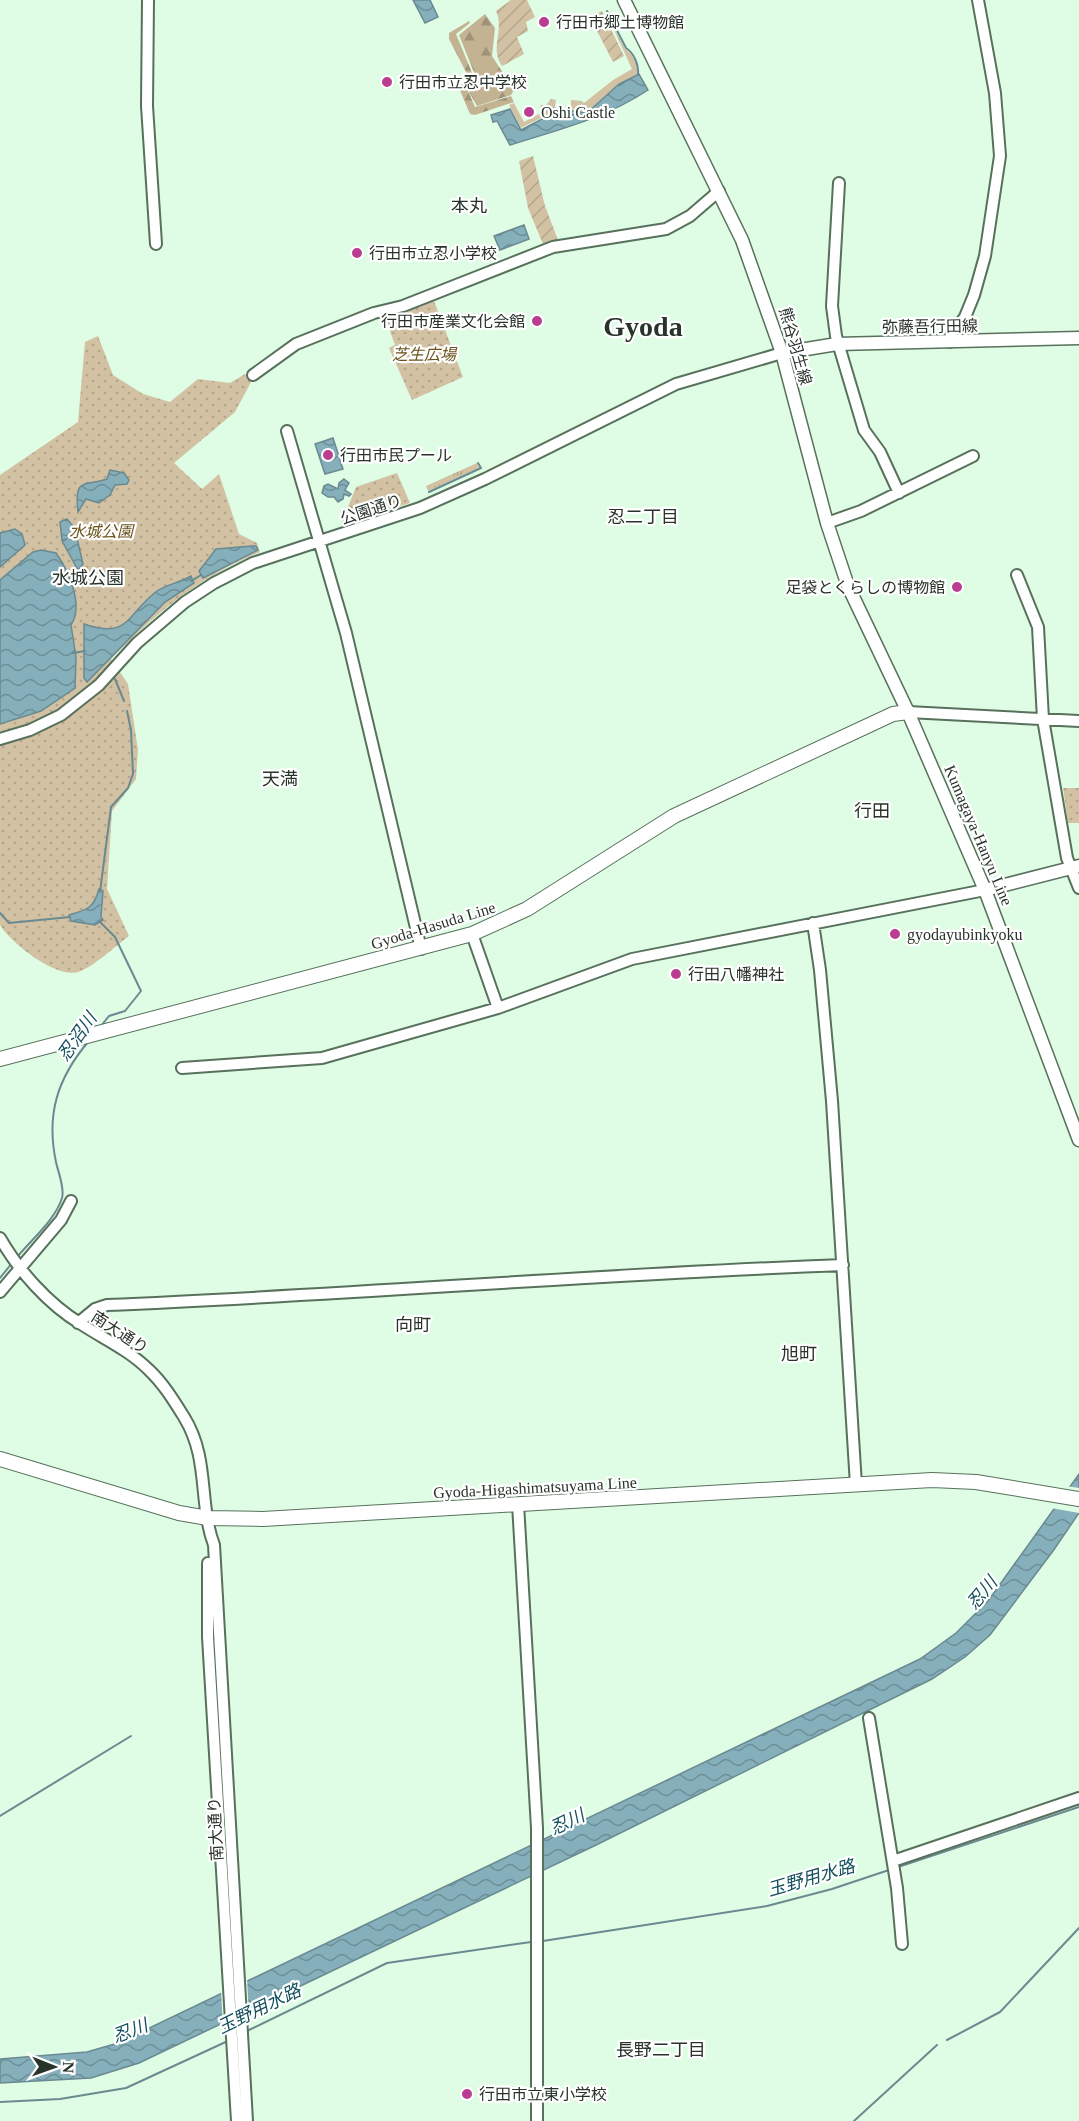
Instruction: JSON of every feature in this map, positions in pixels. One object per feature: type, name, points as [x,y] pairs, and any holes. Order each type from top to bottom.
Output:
[{"type":"main road","name":"熊谷羽生線","points":[[624,0],[719,191],[756,274],[782,352],[827,523],[858,612],[908,712]]},
{"type":"main road","name":"弥藤吾行田線","points":[[782,352],[837,344],[1079,338]]},
{"type":"main road","name":"Kumagaya-Hanyu Line","points":[[908,712],[985,890],[1079,1140]]},
{"type":"main road","name":"Gyoda-Hasuda Line","points":[[0,1059],[472,934],[527,909],[675,816],[893,714],[908,712]]},
{"type":"main road","points":[[985,890],[1075,867]]},
{"type":"main road","name":"Gyoda-Higashimatsuyama Line","points":[[0,1459],[179,1513],[208,1518],[328,1516],[952,1481],[1079,1499]]},
{"type":"street","points":[[148,0],[147,106],[156,244]]},
{"type":"street","points":[[950,342],[974,295],[985,256],[1000,156],[995,93],[978,0]]},
{"type":"street","points":[[839,183],[832,306],[837,344],[864,430],[880,452],[899,493]]},
{"type":"street","points":[[253,375],[296,344],[374,313],[403,306],[544,251],[582,241],[666,229],[690,216],[719,191]]},
{"type":"street","name":"公園通り","points":[[0,739],[30,730],[77,704],[157,626],[214,583],[269,556],[429,505],[676,384],[782,352]]},
{"type":"street","points":[[287,431],[320,541],[369,723],[421,949]]},
{"type":"street","points":[[827,523],[861,511],[973,456]]},
{"type":"street","points":[[1017,575],[1038,627],[1044,719],[1079,888]]},
{"type":"street","points":[[908,712],[1079,721]]},
{"type":"street","points":[[182,1068],[310,1060],[498,1008],[632,960],[985,890]]},
{"type":"street","points":[[813,923],[825,1019],[856,1485]]},
{"type":"street","points":[[472,934],[498,1008]]},
{"type":"street","points":[[0,1292],[61,1220],[71,1201]]},
{"type":"street","name":"南大通り","points":[[0,1238],[20,1268],[52,1301],[78,1323],[126,1351],[149,1370],[184,1417],[201,1455],[208,1518],[214,1545],[234,1980],[247,2121]]},
{"type":"street","points":[[78,1323],[95,1309],[107,1305],[505,1284],[675,1271],[843,1265]]},
{"type":"street","points":[[518,1504],[537,1833],[537,2121]]},
{"type":"street","points":[[869,1718],[894,1866],[902,1944]]},
{"type":"street","points":[[894,1866],[1079,1798]]},
{"type":"street","name":"南大通り","points":[[237,2121],[232,2045],[238,2030]]},
{"type":"green space","points":[[511,0],[527,0],[535,17],[526,22],[528,31],[517,37],[524,54],[502,66],[497,52],[499,25],[496,11]]},
{"type":"green space","points":[[605,10],[625,49],[634,60],[637,74],[619,84],[587,112],[571,109],[571,100],[584,103],[613,80],[632,69]]},
{"type":"green space","points":[[602,11],[624,56],[613,62],[595,27],[598,25],[598,13]]},
{"type":"green space","points":[[485,14],[495,28],[492,56],[514,90],[511,95],[477,106],[469,92],[477,80],[459,35]]},
{"type":"green space","points":[[469,21],[470,23],[456,34],[475,80],[468,91],[475,107],[511,96],[514,102],[475,115],[470,114],[459,88],[468,76],[449,39],[449,33]]},
{"type":"green space","points":[[551,99],[556,100],[555,107],[548,109],[549,114],[521,128],[509,105],[514,103],[524,122],[543,112],[540,105],[546,105]]},
{"type":"green space","points":[[533,156],[545,206],[558,240],[543,244],[528,208],[519,161]]},
{"type":"green space","name":"芝生広場","points":[[434,301],[463,377],[412,400],[389,348],[395,345],[386,320]]},
{"type":"green space","name":"水城公園","points":[[98,336],[113,375],[143,394],[170,402],[198,379],[230,383],[245,374],[251,382],[235,412],[174,463],[202,489],[219,474],[239,534],[257,543],[260,552],[198,584],[162,611],[111,659],[128,684],[138,750],[136,779],[112,811],[107,889],[129,936],[91,965],[78,972],[69,973],[34,958],[0,925],[0,475],[78,422],[85,342]]},
{"type":"green space","points":[[477,463],[479,468],[428,491],[426,486]]},
{"type":"green space","points":[[397,473],[410,503],[341,524],[356,487]]},
{"type":"green space","points":[[1063,788],[1079,788],[1079,823],[1068,823]]},
{"type":"water","points":[[413,0],[430,0],[438,17],[425,23]]},
{"type":"water","points":[[639,74],[648,90],[599,116],[564,128],[510,145],[497,121],[493,122],[491,115],[510,109],[521,130],[552,114],[550,109],[552,108],[587,113],[619,84]]},
{"type":"water","points":[[524,225],[529,239],[500,250],[494,236]]},
{"type":"water","points":[[333,438],[343,469],[325,474],[315,444]]},
{"type":"water","points":[[110,470],[124,473],[129,480],[127,484],[115,485],[110,495],[99,503],[86,499],[78,512],[79,488],[87,483],[107,479]]},
{"type":"water","points":[[344,479],[349,483],[345,490],[351,494],[349,496],[344,494],[343,499],[338,502],[334,497],[328,497],[322,493],[324,486],[328,484],[338,489],[339,483]]},
{"type":"water","points":[[67,519],[73,526],[76,537],[69,539],[77,538],[83,564],[78,570],[62,541],[67,539],[62,540],[60,522]]},
{"type":"water","points":[[15,529],[22,534],[25,545],[0,567],[0,533]]},
{"type":"water","points":[[256,546],[258,550],[203,578],[199,571],[216,549]]},
{"type":"water","points":[[41,550],[56,553],[66,569],[73,588],[76,608],[71,625],[76,657],[75,688],[41,711],[0,724],[0,580],[33,552]]},
{"type":"water","points":[[191,576],[194,583],[165,602],[87,682],[84,678],[84,624],[111,629],[119,626],[126,622],[157,591]]},
{"type":"water","points":[[99,889],[103,891],[101,917],[103,920],[95,925],[71,921],[69,915],[89,907],[95,900]]},
{"type":"water","points":[[1079,1474],[1079,1513],[1053,1551],[990,1635],[965,1657],[932,1679],[594,1846],[139,2063],[91,2078],[0,2083],[0,2059],[87,2052],[118,2043],[920,1659],[956,1633],[988,1601]]},
{"type":"pier","points":[[1066,1486],[1079,1488],[1079,1513],[1051,1508]]},
{"type":"pier","points":[[247,1978],[249,2015],[223,2027],[221,1991]]},
{"type":"waterway","points":[[607,11],[626,48],[635,60],[638,74]]},
{"type":"waterway","points":[[429,492],[481,468],[478,463]]},
{"type":"waterway","points":[[191,581],[201,575]]},
{"type":"waterway","points":[[73,653],[85,651]]},
{"type":"waterway","points":[[115,679],[124,701]]},
{"type":"waterway","points":[[100,892],[111,807],[128,788],[133,774],[131,730],[127,711]]},
{"type":"waterway","name":"忍沼川","points":[[0,913],[9,923],[70,917]]},
{"type":"waterway","name":"忍沼川","points":[[99,921],[115,937],[141,991],[125,1011],[109,1016],[101,1026]]},
{"type":"waterway","name":"忍沼川","points":[[18,1256],[49,1221],[62,1198],[62,1185],[53,1145],[54,1113],[62,1084],[77,1056],[88,1042]]},
{"type":"waterway","name":"忍沼川","points":[[0,1278],[12,1263]]},
{"type":"waterway","points":[[0,1816],[131,1736]]},
{"type":"waterway","name":"玉野用水路","points":[[898,1867],[1079,1807]]},
{"type":"waterway","name":"玉野用水路","points":[[543,1941],[767,1906],[832,1889],[889,1870]]},
{"type":"waterway","points":[[947,2040],[1000,2012],[1079,1928]]},
{"type":"waterway","name":"玉野用水路","points":[[245,2032],[387,1963],[531,1942]]},
{"type":"waterway","name":"玉野用水路","points":[[0,2102],[60,2099],[126,2088],[230,2040]]},
{"type":"waterway","points":[[854,2121],[937,2045]]},
{"type":"place","name":"行田市郷土博物館","points":[[544,22]]},
{"type":"place","name":"行田市立忍中学校","points":[[387,82]]},
{"type":"place","name":"Oshi Castle","points":[[529,112]]},
{"type":"place","name":"行田市立忍小学校","points":[[357,253]]},
{"type":"place","name":"行田市産業文化会館","points":[[537,321]]},
{"type":"place","name":"行田市民プール","points":[[328,455]]},
{"type":"place","name":"足袋とくらしの博物館","points":[[957,587]]},
{"type":"place","name":"gyodayubinkyoku","points":[[895,934]]},
{"type":"place","name":"行田八幡神社","points":[[676,974]]},
{"type":"place","name":"行田市立東小学校","points":[[467,2094]]},
{"type":"district","name":"本丸","points":[[469,206]]},
{"type":"district","name":"Gyoda","points":[[643,326]]},
{"type":"district","name":"忍二丁目","points":[[643,517]]},
{"type":"district","name":"水城公園","points":[[88,578]]},
{"type":"district","name":"天満","points":[[280,779]]},
{"type":"district","name":"行田","points":[[872,811]]},
{"type":"district","name":"向町","points":[[413,1325]]},
{"type":"district","name":"旭町","points":[[799,1354]]},
{"type":"district","name":"長野二丁目","points":[[661,2050]]},
{"type":"water label","name":"忍川","points":[[982,1593]]},
{"type":"water label","name":"忍川","points":[[567,1822]]},
{"type":"water label","name":"忍川","points":[[130,2031]]}]
